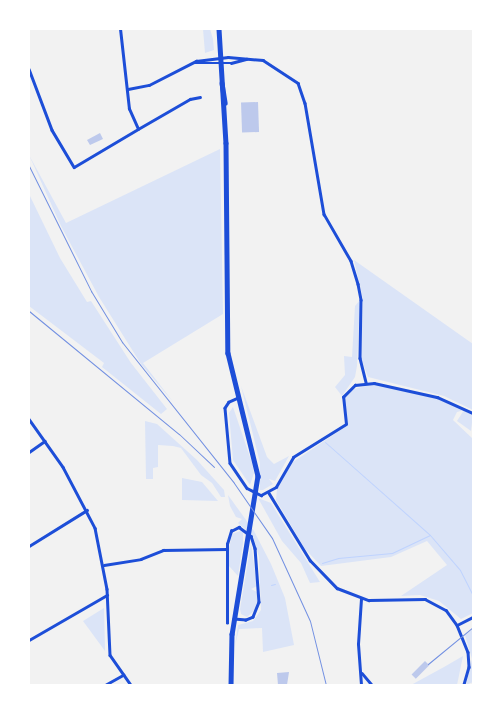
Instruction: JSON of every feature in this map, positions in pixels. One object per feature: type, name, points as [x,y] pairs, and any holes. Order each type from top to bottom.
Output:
[{"type":"main road","points":[[219,29],[224,108],[228,344],[237,399],[258,476],[234,619],[231,685]]},
{"type":"street","points":[[120,29],[129,109],[138,130]]},
{"type":"street","points":[[128,89],[149,85],[194,63],[221,57],[247,58],[267,62],[282,70],[298,83],[302,92],[324,214],[351,261],[358,284],[361,300],[360,360],[366,382]]},
{"type":"street","points":[[194,63],[221,63],[247,58]]},
{"type":"street","points":[[29,68],[52,130],[74,167],[190,99],[200,97]]},
{"type":"street","points":[[269,493],[293,457],[346,424],[344,394],[366,382],[437,397],[473,413]]},
{"type":"street","points":[[237,399],[227,404],[224,411],[231,467],[252,492],[269,493]]},
{"type":"street","points":[[29,418],[87,510],[104,565],[110,655],[131,685]]},
{"type":"street","points":[[29,452],[45,441]]},
{"type":"street","points":[[269,493],[298,543],[322,574],[337,588],[361,599],[425,599],[443,608],[457,625],[469,657],[464,685]]},
{"type":"street","points":[[29,546],[87,510]]},
{"type":"street","points":[[227,623],[227,549],[231,531],[238,527],[251,536],[257,557],[257,611],[246,620],[234,619]]},
{"type":"street","points":[[104,565],[141,559],[163,550],[227,549]]},
{"type":"street","points":[[29,640],[107,595]]},
{"type":"street","points":[[361,599],[358,644],[361,685]]},
{"type":"street","points":[[457,625],[473,617]]},
{"type":"street","points":[[361,672],[372,685]]},
{"type":"street","points":[[105,685],[123,675]]},
{"type":"shaded area","points":[[203,29],[210,29],[214,50],[205,53]]},
{"type":"shaded area","points":[[220,149],[223,314],[143,363],[174,403],[141,364],[99,297],[61,226],[29,155],[66,223]]},
{"type":"shaded area","points":[[29,194],[60,258],[87,302],[91,301],[131,363],[167,409],[161,414],[102,367],[104,363],[29,306]]},
{"type":"shaded area","points":[[354,260],[473,344],[473,410],[444,396],[368,377],[361,358],[363,299]]},
{"type":"shaded area","points":[[360,300],[355,377],[342,396],[335,387],[345,375],[344,356],[352,357],[355,306]]},
{"type":"shaded area","points":[[374,384],[438,399],[464,410],[457,412],[453,420],[473,439],[473,613],[461,619],[439,601],[420,595],[401,596],[447,565],[427,541],[391,557],[321,566],[305,549],[276,500],[277,489],[293,462],[348,425],[344,397],[350,390]]},
{"type":"shaded area","points":[[241,386],[267,457],[274,464],[289,456],[275,481],[269,479],[273,484],[263,490],[260,490],[260,463]]},
{"type":"shaded area","points":[[233,407],[252,463],[254,473],[250,485],[233,460],[229,413]]},
{"type":"shaded area","points":[[464,410],[473,415],[471,431],[457,421]]},
{"type":"shaded area","points":[[145,421],[157,424],[197,460],[224,490],[225,497],[221,497],[212,483],[201,475],[181,448],[173,446],[158,445],[158,467],[153,468],[153,479],[146,479]]},
{"type":"shaded area","points":[[182,478],[202,482],[218,501],[182,500]]},
{"type":"shaded area","points":[[228,495],[254,531],[271,564],[285,598],[294,645],[263,652],[262,628],[239,629],[235,646],[238,625],[253,621],[261,610],[259,557],[253,536],[238,523],[242,519],[236,517],[230,506]]},
{"type":"shaded area","points":[[258,498],[271,503],[320,582],[310,583],[301,563],[282,541]]},
{"type":"shaded area","points":[[240,531],[243,532],[243,543],[238,576],[229,566],[229,549],[232,534]]},
{"type":"shaded area","points":[[251,543],[257,586],[251,589],[257,592],[257,602],[255,610],[247,617],[241,614],[240,609]]},
{"type":"shaded area","points":[[104,608],[105,648],[105,651],[83,621]]},
{"type":"shaded area","points":[[473,629],[473,682],[466,685],[472,659],[465,635]]},
{"type":"shaded area","points":[[463,656],[457,685],[411,685],[444,667]]},
{"type":"building","points":[[258,102],[259,132],[242,133],[241,103]]},
{"type":"building","points":[[100,133],[103,139],[90,145],[87,140]]},
{"type":"building","points":[[425,661],[429,665],[416,679],[412,674]]},
{"type":"building","points":[[289,672],[287,685],[278,685],[277,673]]},
{"type":"waterway","points":[[325,442],[430,535],[460,570],[473,595]]},
{"type":"waterway","points":[[322,563],[338,558],[392,553],[430,535]]},
{"type":"waterway","points":[[271,585],[275,584]]},
{"type":"railway","points":[[29,166],[91,291],[122,342],[234,483],[272,538],[310,621],[326,685]]},
{"type":"railway","points":[[29,311],[179,434],[214,467]]},
{"type":"railway","points":[[428,664],[473,627]]}]
